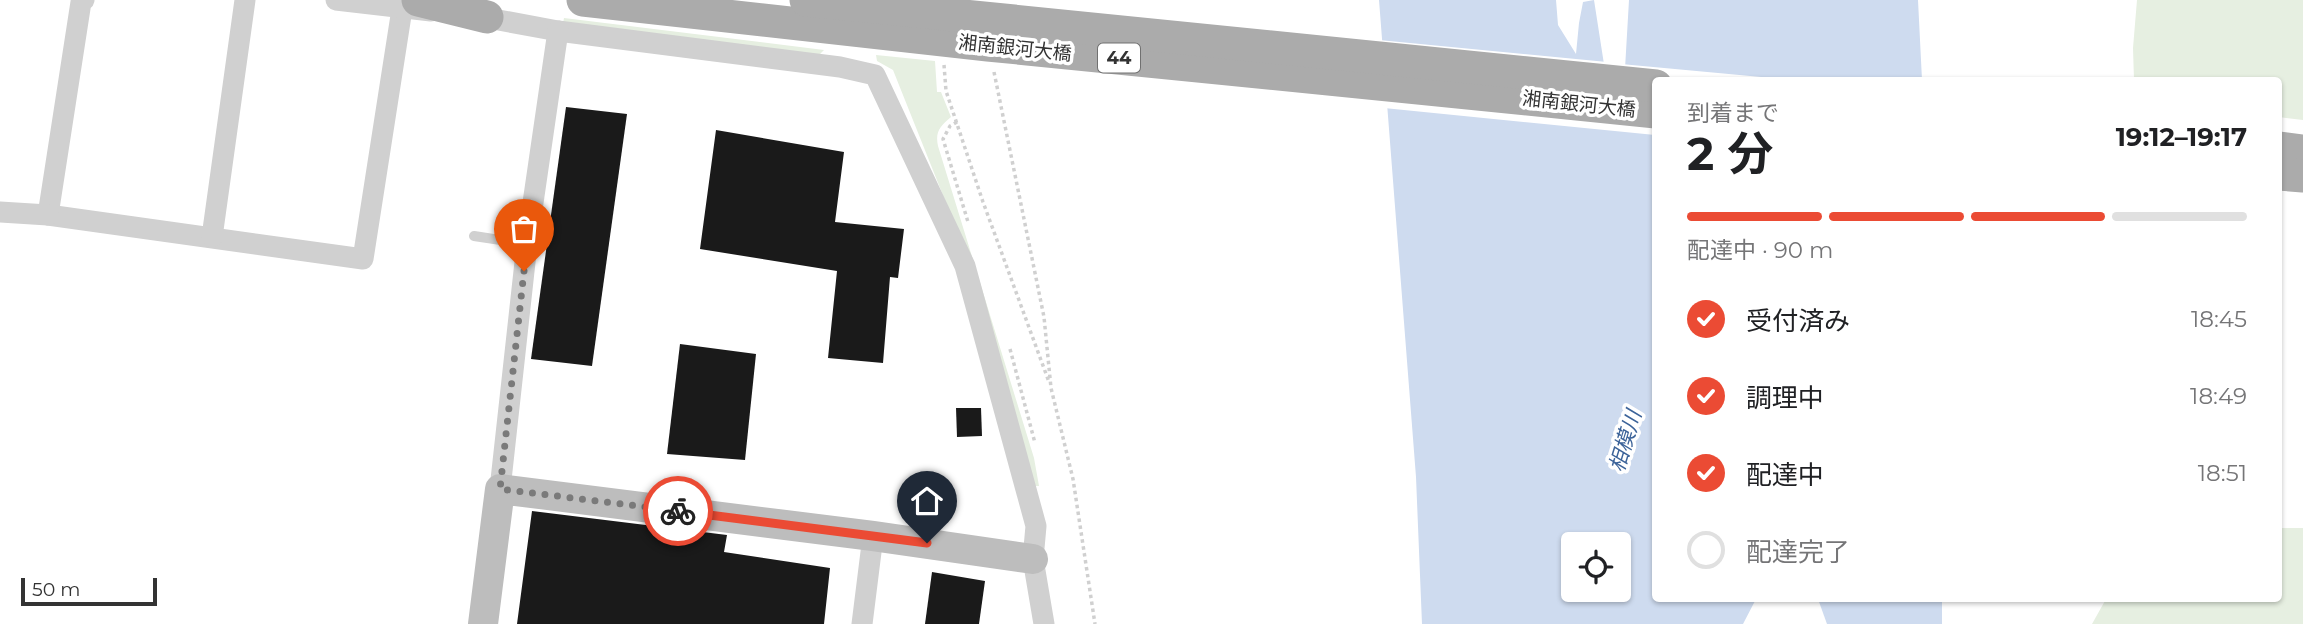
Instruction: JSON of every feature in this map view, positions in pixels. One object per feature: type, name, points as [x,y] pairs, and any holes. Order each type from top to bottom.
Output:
[{"type":"main road","name":"湘南銀河大橋","points":[[583,0],[988,46],[1652,112]]},
{"type":"main road","name":"湘南銀河大橋","points":[[806,0],[1652,86]]},
{"type":"main road","points":[[410,4],[487,17]]},
{"type":"main road","points":[[2282,148],[2303,151]]},
{"type":"main road","points":[[2282,174],[2303,176]]},
{"type":"street","points":[[212,237],[245,0]]},
{"type":"street","points":[[0,212],[48,215],[363,259],[410,4],[336,0]]},
{"type":"street","points":[[832,0],[840,67]]},
{"type":"street","points":[[48,215],[79,1]]},
{"type":"street","points":[[487,17],[558,31],[840,67],[875,75],[965,266],[1037,526],[1033,559],[1044,624]]},
{"type":"street","points":[[483,624],[527,244],[558,31]]},
{"type":"street","points":[[500,489],[1033,559]]},
{"type":"street","points":[[862,624],[873,536]]},
{"type":"lane","points":[[474,236],[527,244]]},
{"type":"path","points":[[994,69],[1044,317],[1052,388],[1073,478],[1094,624]]},
{"type":"path","points":[[946,91],[1052,388]]},
{"type":"shaded area","points":[[2137,0],[2303,0],[2303,120],[2282,117],[2282,77],[2134,77]]},
{"type":"shaded area","points":[[564,18],[824,50],[817,57],[563,23]]},
{"type":"shaded area","points":[[876,55],[935,61],[937,92],[941,92],[951,117],[939,130],[938,146],[1034,458],[1039,486],[1034,486],[960,238],[893,70],[877,61]]},
{"type":"shaded area","points":[[2282,528],[2303,528],[2303,624],[2092,624],[2104,602],[2282,602]]},
{"type":"water","name":"相模川","points":[[1379,0],[1556,0],[1558,25],[1576,54],[1583,2],[1594,0],[1608,90],[1623,103],[1629,0],[1918,0],[1922,77],[1652,77],[1652,602],[1754,602],[1743,624],[1422,624],[1416,477]]},
{"type":"water","points":[[1819,602],[1942,602],[1942,624],[1827,624]]},
{"type":"pier","points":[[1379,40],[1607,62],[1611,88],[1620,96],[1621,64],[1761,77],[1652,77],[1652,135],[1384,108]]},
{"type":"building","points":[[566,107],[627,114],[592,366],[531,359]]},
{"type":"building","points":[[716,130],[844,152],[835,222],[904,229],[898,278],[890,277],[883,363],[828,358],[837,271],[700,249]]},
{"type":"building","points":[[680,344],[756,354],[745,460],[667,454]]},
{"type":"building","points":[[956,408],[981,408],[982,436],[957,437]]},
{"type":"building","points":[[532,511],[727,535],[724,552],[830,568],[824,624],[517,624]]},
{"type":"building","points":[[932,572],[985,581],[979,624],[925,624]]},
{"type":"way so far","points":[[524,271],[500,489],[678,511]]},
{"type":"route","points":[[678,511],[927,543]]}]
